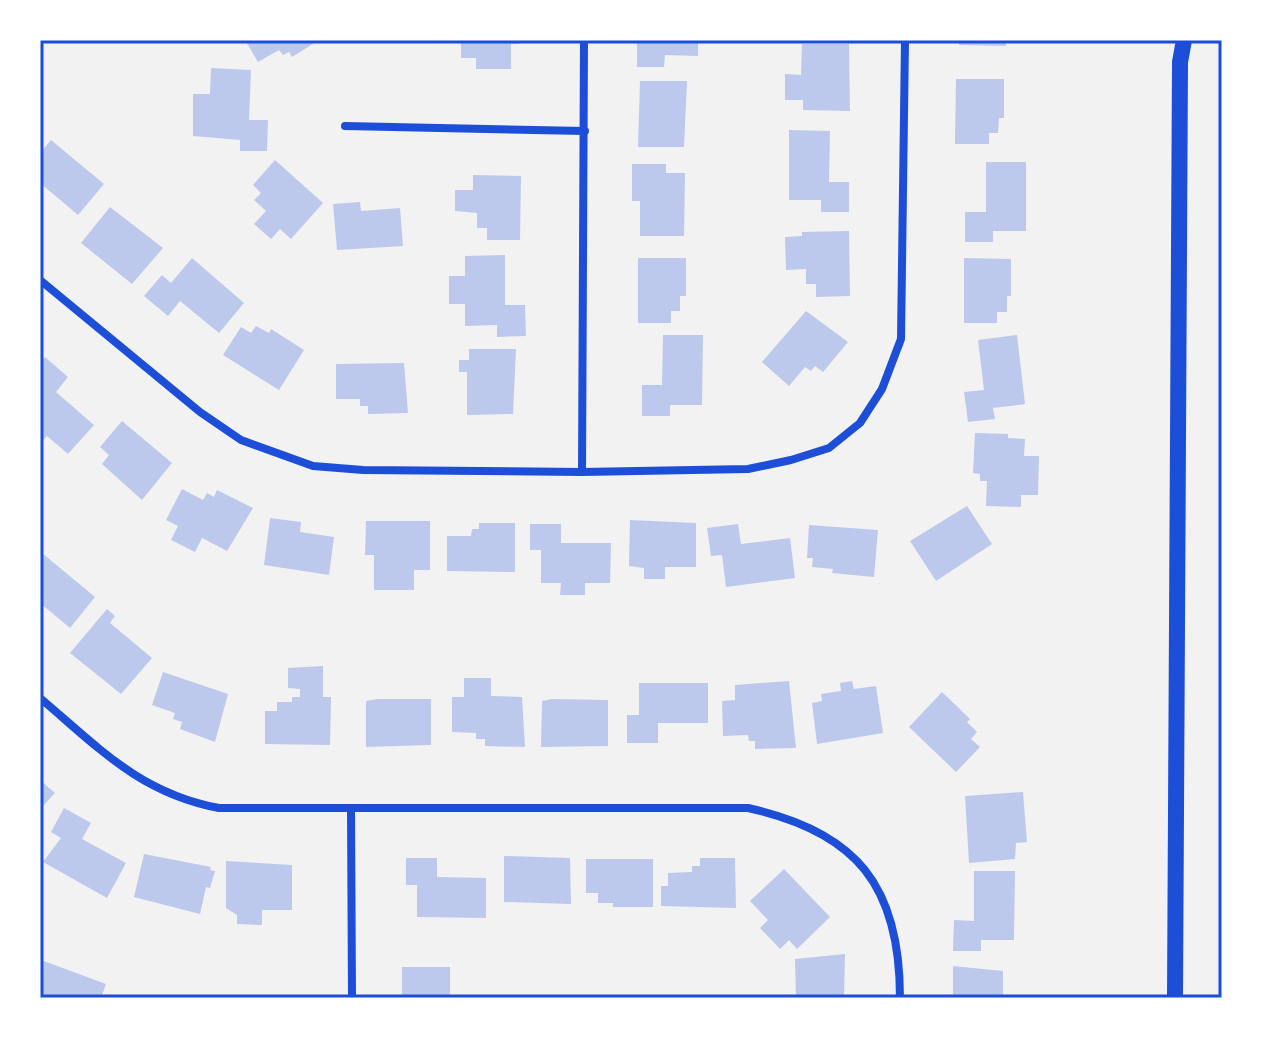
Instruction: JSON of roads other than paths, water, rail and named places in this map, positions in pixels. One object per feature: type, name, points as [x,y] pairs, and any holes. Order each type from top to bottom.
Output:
[{"type":"main road","points":[[1175,40],[1180,62]]},
{"type":"main road","points":[[1175,998],[1180,62],[1184,40]]},
{"type":"street","points":[[582,472],[584,40]]},
{"type":"street","points":[[40,280],[200,412],[241,440],[313,466],[363,470],[582,472],[748,469],[829,448],[860,423],[882,389],[901,339],[905,40]]},
{"type":"street","points":[[345,126],[585,131]]},
{"type":"street","points":[[40,698],[130,775],[192,803],[219,808],[748,808],[790,817],[843,846],[868,872],[890,915],[900,953],[900,998]]},
{"type":"street","points":[[351,808],[352,998]]}]
